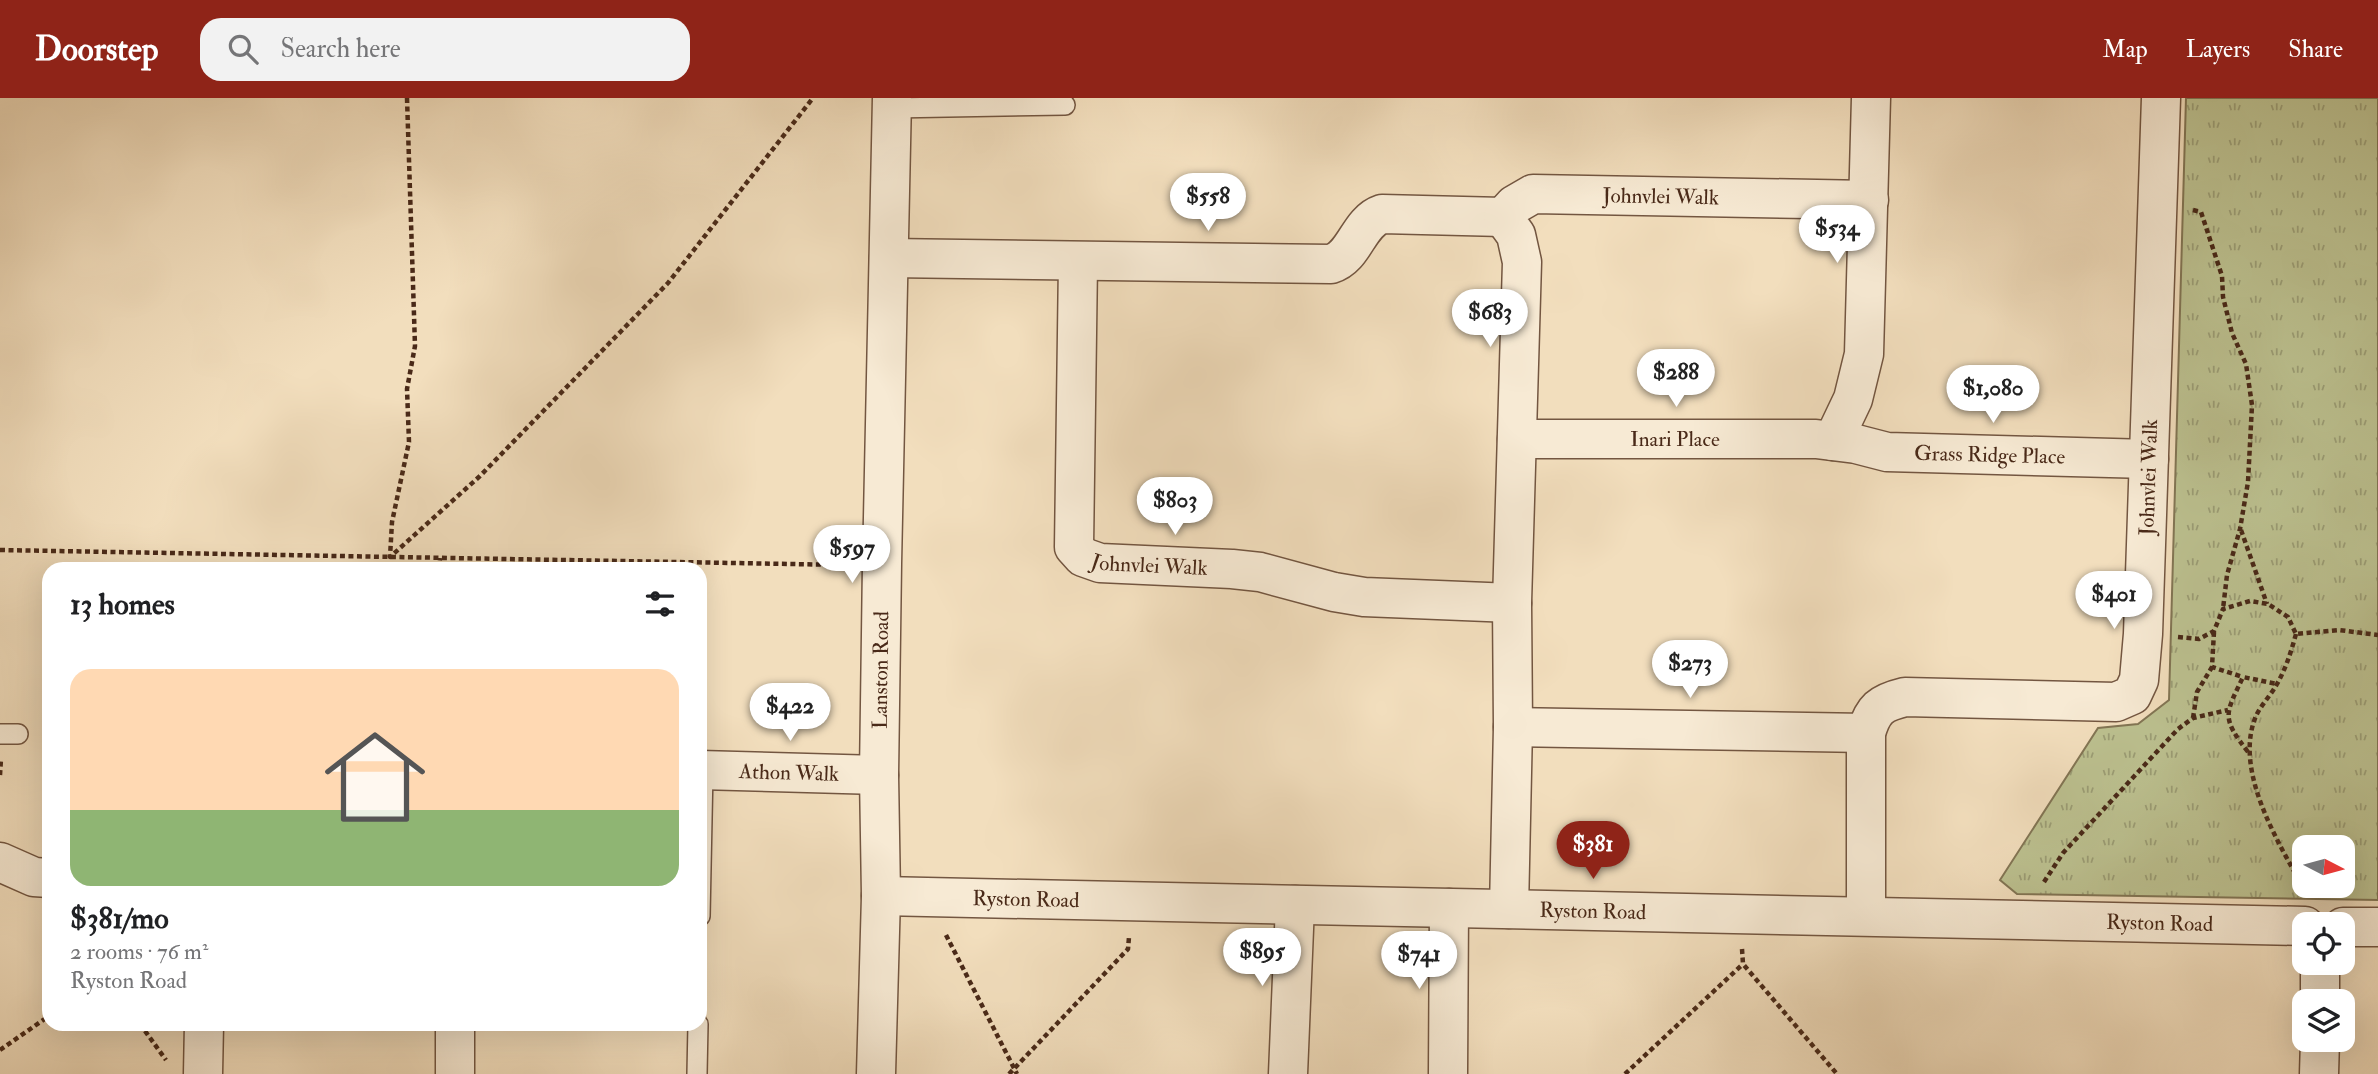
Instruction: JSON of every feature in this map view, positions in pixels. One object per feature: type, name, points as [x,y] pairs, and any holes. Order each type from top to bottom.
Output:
[{"type":"street","points":[[1833,441],[1853,398],[1864,354],[1871,98]]},
{"type":"street","name":"Johnvlei Walk","points":[[1866,733],[1871,715],[1887,701],[1905,697],[2116,702],[2132,695],[2139,680],[2143,634],[2161,98]]},
{"type":"street","name":"Lanston Road","points":[[876,1074],[881,896],[879,775],[882,564],[892,103]]},
{"type":"street","name":"Johnvlei Walk","points":[[1503,217],[1514,205],[1533,194],[1869,200]]},
{"type":"street","points":[[889,258],[1331,264],[1341,259],[1370,219],[1382,214],[1503,217],[1517,235],[1522,262],[1512,603],[1513,727],[1509,909]]},
{"type":"street","name":"Johnvlei Walk","points":[[1078,262],[1074,547],[1083,557],[1100,563],[1260,572],[1334,592],[1364,597],[1512,603]]},
{"type":"street","name":"Inari Place","points":[[1517,439],[1833,441]]},
{"type":"street","name":"Grass Ridge Place","points":[[1833,441],[1887,452],[2149,459]]},
{"type":"street","points":[[1513,727],[1866,733],[1866,916]]},
{"type":"street","name":"Athon Walk","points":[[707,770],[879,775]]},
{"type":"street","points":[[0,862],[34,877],[42,878]]},
{"type":"street","name":"Ryston Road","points":[[881,896],[2039,920],[2305,909]]},
{"type":"street","points":[[1288,1074],[1294,905]]},
{"type":"street","points":[[1447,1074],[1449,908]]},
{"type":"street","points":[[2355,927],[2378,927]]},
{"type":"street","points":[[203,1074],[204,1031]]},
{"type":"street","points":[[455,1031],[455,1074]]},
{"type":"street","points":[[2319,1074],[2320,1052]]},
{"type":"lane","points":[[892,103],[1065,105]]},
{"type":"lane","points":[[697,1074],[698,1031]]},
{"type":"path","points":[[390,557],[392,522],[409,442],[407,389],[415,346],[407,98]]},
{"type":"path","points":[[390,557],[480,476],[668,283],[813,98]]},
{"type":"path","points":[[2158,206],[2176,206],[2201,212],[2222,276],[2223,297],[2232,333],[2246,364],[2252,405],[2248,482],[2240,529],[2227,575],[2222,609],[2214,631],[2212,667],[2197,692],[2193,718]]},
{"type":"path","points":[[2240,529],[2267,604]]},
{"type":"path","points":[[0,550],[882,564]]},
{"type":"path","points":[[440,558],[440,562]]},
{"type":"path","points":[[2222,609],[2250,601],[2267,604],[2288,617],[2296,634],[2289,659],[2277,684],[2256,716],[2248,752],[2254,781],[2305,909]]},
{"type":"path","points":[[2296,634],[2339,630],[2378,635]]},
{"type":"path","points":[[2143,634],[2199,639],[2214,631]]},
{"type":"path","points":[[2212,667],[2277,684]]},
{"type":"path","points":[[2243,677],[2228,710],[2232,731],[2248,752]]},
{"type":"path","points":[[2039,920],[2038,891],[2063,853],[2121,788],[2178,729],[2193,718],[2228,710]]},
{"type":"path","points":[[933,897],[942,928],[1015,1072]]},
{"type":"path","points":[[1009,1074],[1015,1072],[1128,949],[1132,902]]},
{"type":"path","points":[[1741,914],[1743,964],[1837,1074]]},
{"type":"path","points":[[1625,1074],[1743,964]]},
{"type":"path","points":[[0,1050],[42,1021]]},
{"type":"path","points":[[145,1031],[167,1061]]},
{"type":"green space","points":[[2186,98],[2378,98],[2378,900],[2017,894],[2000,880],[2098,728],[2138,724],[2169,700]]}]
